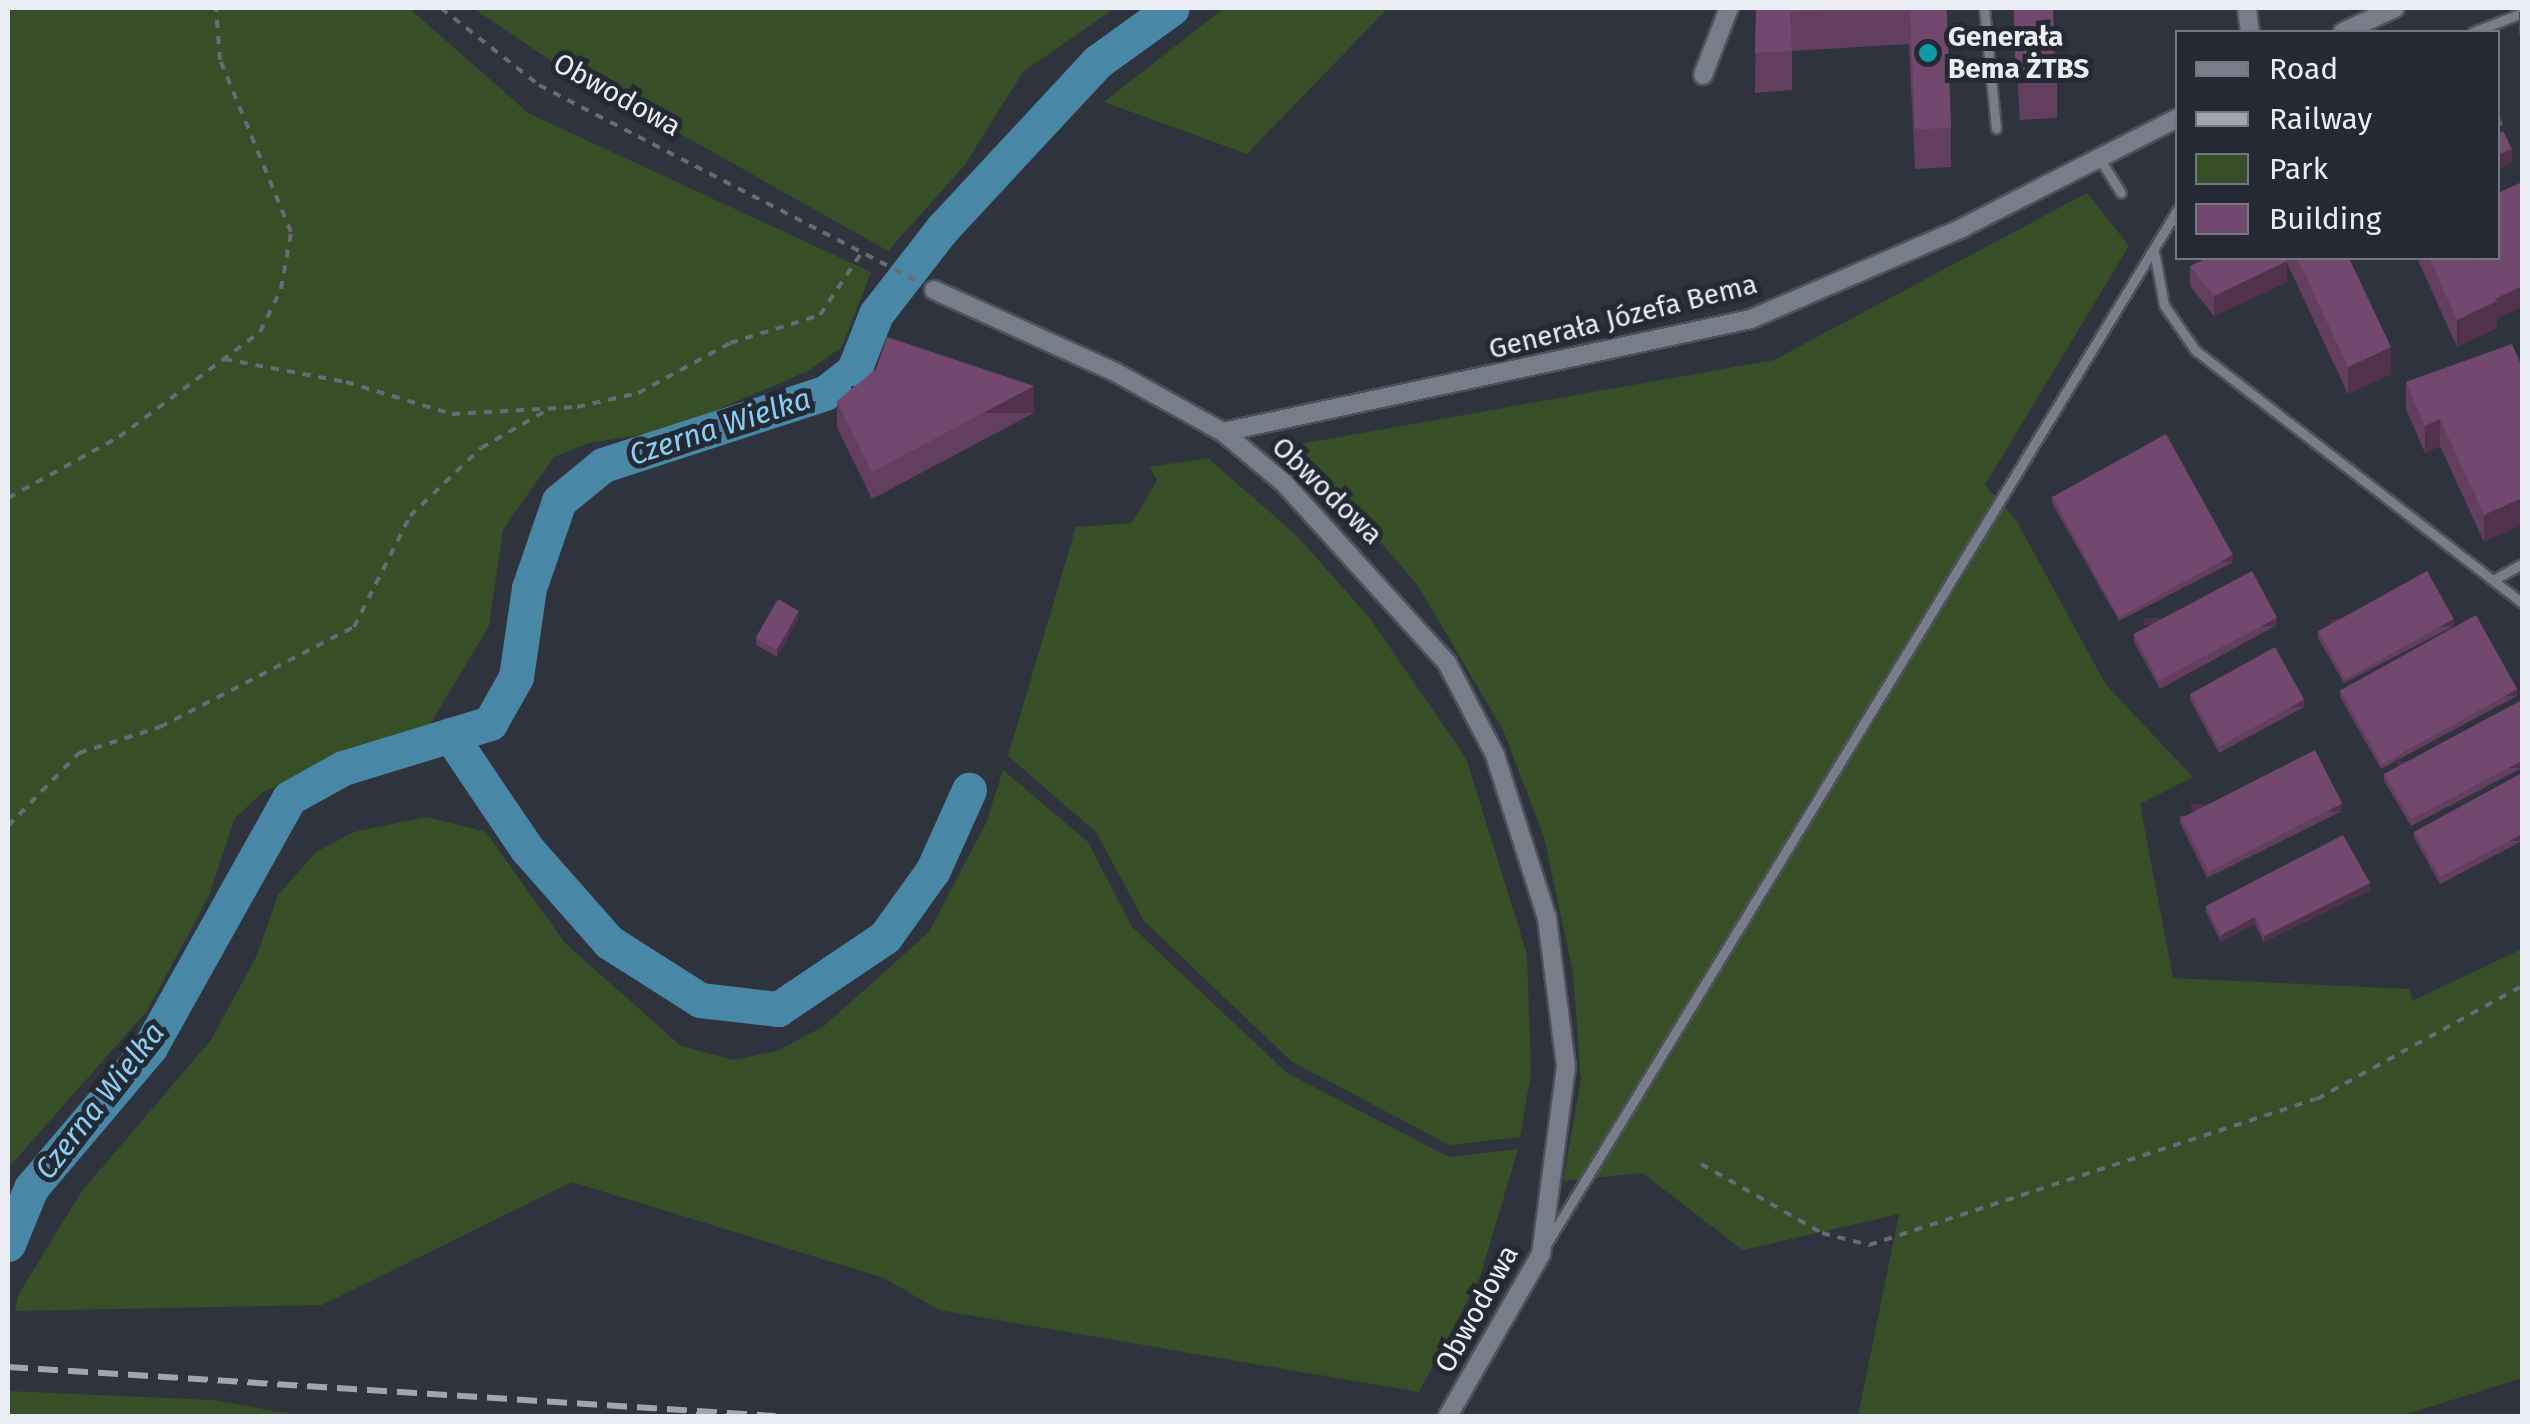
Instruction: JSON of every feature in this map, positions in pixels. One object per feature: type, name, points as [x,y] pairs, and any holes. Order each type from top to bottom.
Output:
[{"type":"street","points":[[1704,75],[1729,8]]},
{"type":"street","points":[[2347,30],[2395,8]]},
{"type":"street","name":"Generała Józefa Bema","points":[[1222,432],[1751,319],[1962,228],[2175,120]]},
{"type":"street","name":"Obwodowa","points":[[934,290],[1116,372],[1222,432],[1344,542],[1447,663],[1495,755],[1533,860],[1558,981],[1566,1067],[1541,1254],[1448,1416]]},
{"type":"lane","points":[[1984,8],[1996,128]]},
{"type":"lane","points":[[2478,30],[2522,13]]},
{"type":"lane","points":[[2099,158],[2121,193]]},
{"type":"lane","points":[[1541,1254],[2175,213]]},
{"type":"lane","points":[[2154,250],[2164,306],[2195,350],[2522,603]]},
{"type":"lane","points":[[2492,580],[2522,564]]},
{"type":"path","points":[[8,498],[119,437],[260,332],[281,289],[290,232],[220,60],[216,8]]},
{"type":"path","name":"Obwodowa","points":[[441,8],[538,85],[934,290]]},
{"type":"path","points":[[224,359],[346,382],[452,414],[547,410],[638,393],[730,343],[820,315],[862,252]]},
{"type":"path","points":[[8,826],[79,753],[160,727],[354,628],[410,516],[481,448],[547,410]]},
{"type":"path","points":[[1701,1164],[1822,1233],[1870,1245],[2317,1099],[2522,986]]},
{"type":"green space","points":[[8,8],[409,8],[528,113],[871,272],[842,347],[808,371],[670,430],[589,443],[554,457],[503,530],[489,626],[429,726],[368,765],[301,775],[263,792],[235,818],[209,896],[147,1011],[8,1168]]},
{"type":"green space","points":[[473,8],[1115,8],[1023,72],[964,166],[888,251],[553,62]]},
{"type":"green space","points":[[1224,8],[1388,8],[1247,154],[1104,102]]},
{"type":"green space","points":[[2087,193],[2129,246],[1985,485],[2016,520],[2106,685],[2193,777],[2140,804],[2173,978],[2410,989],[2412,1001],[2522,949],[2522,1378],[2401,1416],[1858,1416],[1899,1214],[1743,1250],[1642,1173],[1563,1181],[1581,1079],[1573,973],[1544,837],[1503,730],[1418,586],[1342,496],[1277,448],[1774,360]]},
{"type":"green space","points":[[1208,458],[1297,536],[1369,617],[1466,758],[1527,954],[1531,1073],[1520,1137],[1449,1145],[1291,1061],[1144,921],[1096,832],[1008,756],[1076,527],[1132,523],[1157,480],[1149,467]]},
{"type":"green space","points":[[1003,770],[1088,842],[1132,927],[1287,1073],[1449,1157],[1518,1149],[1480,1277],[1419,1392],[939,1310],[884,1278],[572,1182],[322,1305],[15,1311],[18,1295],[82,1191],[211,1040],[257,955],[278,895],[316,852],[354,832],[427,817],[486,832],[565,943],[681,1046],[733,1060],[777,1051],[824,1026],[929,932],[986,823]]},
{"type":"green space","points":[[8,1391],[213,1400],[303,1416],[8,1416]]},
{"type":"building","points":[[1756,8],[1866,8],[1790,12],[1792,51],[1755,53]]},
{"type":"building","points":[[1910,8],[1946,8],[1951,128],[1915,129]]},
{"type":"building","points":[[2015,8],[2053,8],[2053,81],[2015,81]]},
{"type":"building","points":[[2503,131],[2512,149],[2500,154]]},
{"type":"building","points":[[2522,182],[2522,286],[2496,298],[2478,260],[2500,260],[2500,192]]},
{"type":"building","points":[[2204,260],[2287,261],[2214,296],[2190,266]]},
{"type":"building","points":[[2298,260],[2350,260],[2391,347],[2348,367]]},
{"type":"building","points":[[2430,260],[2478,260],[2497,301],[2457,320]]},
{"type":"building","points":[[887,337],[1034,386],[872,472],[837,401],[876,369]]},
{"type":"building","points":[[2512,344],[2522,367],[2522,498],[2484,515],[2440,419],[2425,426],[2406,382]]},
{"type":"building","points":[[2166,434],[2233,555],[2119,618],[2052,497]]},
{"type":"building","points":[[2252,571],[2277,618],[2159,681],[2134,634]]},
{"type":"building","points":[[2427,571],[2454,619],[2345,679],[2319,631]]},
{"type":"building","points":[[778,599],[799,611],[776,650],[756,638]]},
{"type":"building","points":[[2476,615],[2517,689],[2382,764],[2340,690]]},
{"type":"building","points":[[2275,647],[2304,699],[2219,747],[2190,694]]},
{"type":"building","points":[[2522,700],[2522,761],[2411,819],[2384,774]]},
{"type":"building","points":[[2315,750],[2342,803],[2209,872],[2181,818]]},
{"type":"building","points":[[2522,773],[2522,834],[2440,877],[2414,832]]},
{"type":"building","points":[[2343,835],[2370,883],[2264,936],[2255,917],[2221,935],[2206,906]]},
{"type":"waterway","name":"Czerna Wielka","points":[[8,1244],[31,1188],[150,1047],[289,798],[343,768],[490,723],[516,677],[529,588],[559,501],[603,465],[825,393],[854,370],[876,314],[942,229],[1097,62],[1172,8]]},
{"type":"waterway","name":"Czerna Wielka","points":[[450,735],[527,849],[609,942],[700,1000],[778,1009],[885,937],[933,870],[969,790]]},
{"type":"railway","points":[[8,1367],[775,1416]]},
{"type":"place","name":"Generała Bema ŻTBS","points":[[1928,53]]}]
